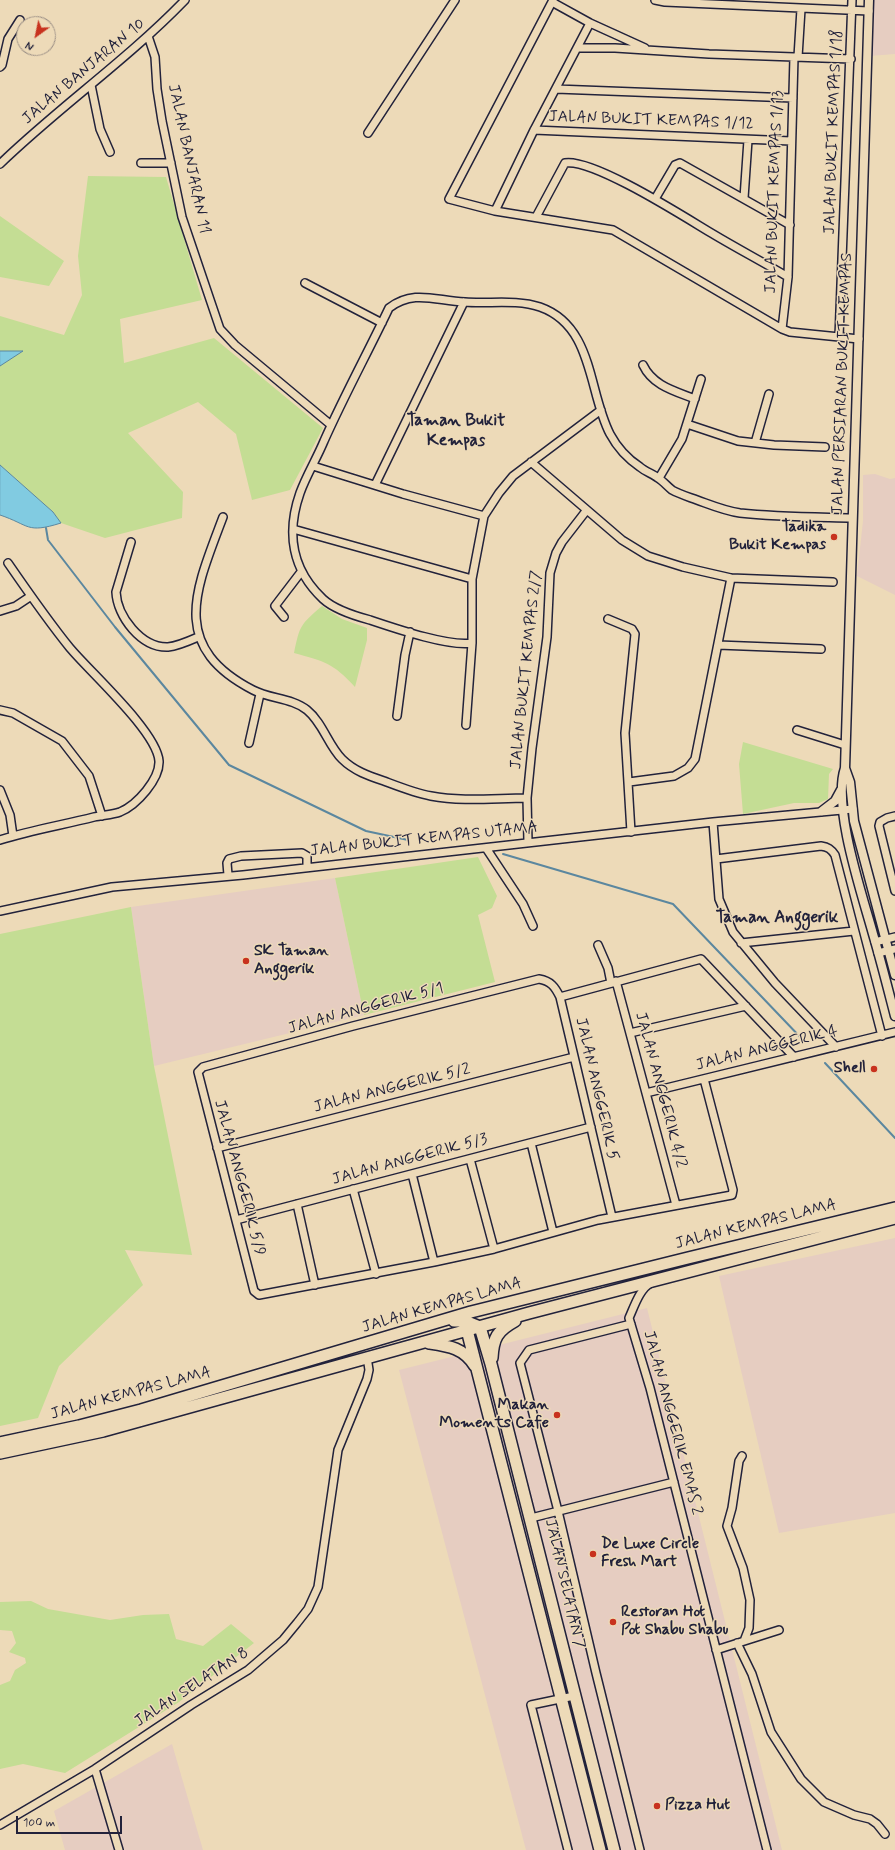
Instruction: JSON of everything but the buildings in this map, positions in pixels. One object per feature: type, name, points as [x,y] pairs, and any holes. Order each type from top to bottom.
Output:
[{"type":"main road","name":"JALAN KEMPAS LAMA","points":[[0,1443],[79,1426],[141,1410],[420,1327],[517,1301],[895,1208]]},
{"type":"main road","name":"JALAN KEMPAS LAMA","points":[[0,1453],[103,1431],[367,1357],[423,1343],[473,1327],[895,1218]]},
{"type":"main road","points":[[420,1327],[459,1320],[473,1327],[483,1313],[517,1301]]},
{"type":"main road","points":[[491,1364],[492,1350],[496,1337],[504,1327],[529,1313]]},
{"type":"main road","name":"JALAN SELATAN 7","points":[[473,1327],[491,1364],[614,1850]]},
{"type":"main road","name":"JALAN SELATAN 7","points":[[473,1327],[478,1372],[560,1699],[600,1850]]},
{"type":"main road","points":[[423,1343],[453,1347],[462,1351],[472,1362],[478,1372]]},
{"type":"street","name":"JALAN BANJARAN 10","points":[[0,164],[23,142],[148,36],[184,0]]},
{"type":"street","points":[[368,133],[455,0]]},
{"type":"street","points":[[655,0],[665,2],[869,12]]},
{"type":"street","points":[[782,0],[782,8]]},
{"type":"street","name":"JALAN BUKIT KEMPAS 1/18","points":[[840,337],[852,0]]},
{"type":"street","name":"JALAN PERSIARAN BUKIT KEMPAS","points":[[869,0],[845,768],[850,782],[854,821],[886,940],[892,950],[895,975]]},
{"type":"street","points":[[652,51],[590,23],[552,1],[449,199],[494,211],[536,216],[613,230],[782,329],[790,332],[859,339]]},
{"type":"street","name":"JALAN BUKIT KEMPAS 1/13","points":[[782,329],[788,277],[791,141],[796,57],[801,9]]},
{"type":"street","points":[[494,211],[534,130],[590,23]]},
{"type":"street","points":[[0,67],[8,39],[16,26]]},
{"type":"street","name":"JALAN BANJARAN 11","points":[[148,36],[155,57],[157,89],[182,217],[220,328],[235,345],[332,425]]},
{"type":"street","points":[[577,48],[851,59]]},
{"type":"street","points":[[92,85],[100,129],[110,152]]},
{"type":"street","points":[[556,89],[794,98]]},
{"type":"street","name":"JALAN BUKIT KEMPAS 1/12","points":[[534,130],[791,141]]},
{"type":"street","points":[[744,198],[748,140]]},
{"type":"street","points":[[141,163],[171,163]]},
{"type":"street","points":[[536,216],[565,163],[577,163],[621,181],[655,199],[788,277]]},
{"type":"street","points":[[655,199],[676,165],[680,163],[790,225]]},
{"type":"street","points":[[305,283],[382,324]]},
{"type":"street","points":[[472,643],[455,644],[364,619],[324,600],[302,572],[298,565],[294,548],[293,529],[300,496],[332,425],[389,308],[400,300],[414,297],[464,302],[509,303],[539,307],[566,324],[578,340],[585,355],[601,410],[610,434],[620,450],[641,468],[659,478],[673,491],[720,508],[740,513],[852,518]]},
{"type":"street","points":[[375,486],[464,302]]},
{"type":"street","points":[[643,365],[647,374],[657,382],[667,388],[695,399]]},
{"type":"street","points":[[659,478],[682,439],[701,379]]},
{"type":"street","points":[[755,443],[768,394]]},
{"type":"street","points":[[466,725],[472,643],[472,579],[484,516],[499,493],[513,476],[601,410]]},
{"type":"street","points":[[687,424],[738,441],[825,447]]},
{"type":"street","points":[[531,462],[586,511],[627,544],[648,556],[683,567],[731,578],[833,582]]},
{"type":"street","points":[[313,466],[375,486],[484,516]]},
{"type":"street","name":"JALAN BUKIT KEMPAS 2/7","points":[[528,842],[527,798],[546,637],[550,573],[556,553],[562,542],[586,511]]},
{"type":"street","points":[[223,517],[201,574],[198,590],[196,622],[198,637],[209,657],[245,686],[260,694],[298,704],[307,710],[317,721],[341,758],[364,774],[409,791],[431,796],[452,798],[527,798]]},
{"type":"street","points":[[293,529],[472,579]]},
{"type":"street","points":[[131,542],[116,592],[117,599],[136,633],[156,645],[167,647],[198,637]]},
{"type":"street","points":[[0,840],[120,812],[133,804],[146,791],[158,770],[159,760],[154,744],[134,716],[71,649],[8,562]]},
{"type":"street","points":[[284,616],[275,606],[302,572]]},
{"type":"street","points":[[629,782],[674,776],[688,768],[695,759],[731,578]]},
{"type":"street","points":[[0,611],[16,606],[32,596]]},
{"type":"street","points":[[608,619],[632,628],[635,634],[626,733],[631,832]]},
{"type":"street","points":[[397,716],[405,655],[410,632]]},
{"type":"street","points":[[718,646],[821,649]]},
{"type":"street","points":[[249,743],[260,694]]},
{"type":"street","points":[[0,710],[13,713],[62,741],[89,776],[102,816]]},
{"type":"street","points":[[797,730],[845,745]]},
{"type":"street","name":"JALAN PERSIARAN BUKIT KEMPAS","points":[[845,768],[841,779],[842,810],[895,1016]]},
{"type":"street","points":[[822,811],[835,801],[842,789]]},
{"type":"street","points":[[0,790],[10,815],[13,836]]},
{"type":"street","name":"JALAN BUKIT KEMPAS UTAMA","points":[[0,911],[112,887],[486,848],[712,822],[853,809]]},
{"type":"street","points":[[895,816],[880,822],[895,891]]},
{"type":"street","points":[[712,822],[719,899],[733,932],[775,983],[836,1047]]},
{"type":"street","points":[[716,859],[821,846],[828,847],[835,855],[882,1036]]},
{"type":"street","points":[[486,848],[523,904],[533,926]]},
{"type":"street","points":[[228,875],[227,863],[229,859],[240,856],[302,853],[307,856],[307,867]]},
{"type":"street","points":[[886,854],[895,853]]},
{"type":"street","points":[[741,943],[854,931]]},
{"type":"street","points":[[875,942],[895,937]]},
{"type":"street","name":"JALAN ANGGERIK 4/2","points":[[598,945],[614,982],[630,1033],[676,1205]]},
{"type":"street","points":[[878,953],[892,950]]},
{"type":"street","points":[[560,997],[701,959],[794,1057]]},
{"type":"street","name":"JALAN ANGGERIK 5","points":[[539,979],[551,983],[560,997],[612,1216]]},
{"type":"street","name":"JALAN ANGGERIK 5/1","points":[[200,1069],[353,1026],[539,979]]},
{"type":"street","points":[[630,1033],[746,1006]]},
{"type":"street","name":"JALAN ANGGERIK 4","points":[[646,1093],[895,1032]]},
{"type":"street","name":"JALAN ANGGERIK 5/2","points":[[217,1148],[574,1057]]},
{"type":"street","name":"JALAN ANGGERIK 5/9","points":[[200,1069],[198,1076],[254,1291],[256,1294],[262,1295],[315,1285]]},
{"type":"street","points":[[297,1204],[315,1285],[376,1274],[494,1249],[612,1216],[732,1195],[733,1190],[704,1079]]},
{"type":"street","name":"JALAN ANGGERIK 5/3","points":[[236,1220],[591,1127]]},
{"type":"street","points":[[530,1143],[553,1232]]},
{"type":"street","points":[[470,1159],[494,1249]]},
{"type":"street","points":[[412,1174],[434,1262]]},
{"type":"street","points":[[353,1189],[376,1274]]},
{"type":"street","name":"JALAN ANGGERIK EMAS 2","points":[[668,1276],[648,1284],[640,1295],[629,1318],[650,1388],[767,1850]]},
{"type":"street","points":[[631,1324],[529,1350],[520,1363],[558,1511],[590,1651],[640,1850]]},
{"type":"street","name":"JALAN SELATAN 8","points":[[0,1826],[95,1769],[191,1705],[248,1670],[283,1640],[308,1609],[318,1587],[338,1450],[367,1379],[369,1370],[367,1357]]},
{"type":"street","points":[[742,1456],[739,1461],[732,1508],[726,1526],[743,1568],[750,1600],[749,1628],[741,1642],[771,1732],[801,1779],[824,1802],[854,1815],[870,1819],[877,1824],[885,1834]]},
{"type":"street","points":[[531,1518],[674,1482]]},
{"type":"street","points":[[716,1650],[779,1630]]},
{"type":"street","points":[[568,1850],[531,1704],[574,1696]]},
{"type":"street","points":[[95,1769],[119,1850]]},
{"type":"shaded area","points":[[871,0],[895,0],[895,54],[869,56]]},
{"type":"shaded area","points":[[875,474],[890,479],[895,478],[895,595],[857,576],[863,521],[863,475]]},
{"type":"shaded area","name":"SK Taman Anggerik","points":[[335,878],[364,1015],[154,1066],[131,907]]},
{"type":"shaded area","points":[[895,1238],[895,1513],[779,1533],[719,1276]]},
{"type":"shaded area","points":[[647,1308],[782,1850],[526,1850],[399,1370]]},
{"type":"shaded area","points":[[172,1744],[203,1850],[65,1850],[54,1811]]},
{"type":"green space","points":[[88,176],[166,177],[202,300],[120,319],[124,363],[214,338],[323,428],[290,490],[252,500],[236,434],[198,402],[128,433],[183,492],[182,518],[105,538],[61,523],[53,512],[0,465],[0,366],[22,351],[0,351],[0,316],[64,335],[82,295],[78,256]]},
{"type":"green space","points":[[0,216],[64,261],[49,286],[0,277]]},
{"type":"green space","points":[[322,606],[342,619],[367,628],[367,640],[355,687],[340,672],[328,664],[294,653],[302,626],[309,617]]},
{"type":"green space","points":[[743,742],[833,769],[829,774],[828,799],[819,803],[794,803],[743,814],[739,764]]},
{"type":"green space","points":[[478,857],[497,896],[492,908],[478,915],[495,982],[364,1015],[335,878]]},
{"type":"green space","points":[[131,907],[154,1066],[192,1255],[125,1250],[143,1285],[59,1366],[38,1418],[0,1426],[0,934]]},
{"type":"green space","points":[[31,1601],[48,1609],[110,1620],[143,1615],[169,1614],[176,1639],[203,1646],[231,1624],[254,1643],[179,1702],[65,1773],[23,1764],[0,1769],[0,1685],[10,1681],[15,1670],[26,1663],[25,1658],[9,1652],[16,1643],[12,1631],[0,1630],[0,1602]]},
{"type":"water","points":[[0,351],[23,351],[0,366]]},
{"type":"water","points":[[0,465],[53,512],[61,523],[41,528],[34,528],[0,515]]},
{"type":"waterway","points":[[46,528],[48,540],[115,627],[229,765],[366,831],[408,840]]},
{"type":"waterway","points":[[503,854],[673,904],[803,1040]]},
{"type":"waterway","points":[[825,1063],[895,1138]]},
{"type":"place","name":"Tadika Bukit Kempas","points":[[834,537]]},
{"type":"place","name":"SK Taman Anggerik","points":[[246,961]]},
{"type":"place","name":"Shell","points":[[874,1069]]},
{"type":"place","name":"Makan Moments Cafe","points":[[557,1415]]},
{"type":"place","name":"De Luxe Circle Fresh Mart","points":[[593,1554]]},
{"type":"place","name":"Restoran Hot Pot Shabu Shabu","points":[[613,1622]]},
{"type":"place","name":"Pizza Hut","points":[[657,1806]]},
{"type":"district","name":"Taman Bukit Kempas","points":[[456,431]]},
{"type":"district","name":"Taman Anggerik","points":[[777,918]]}]
